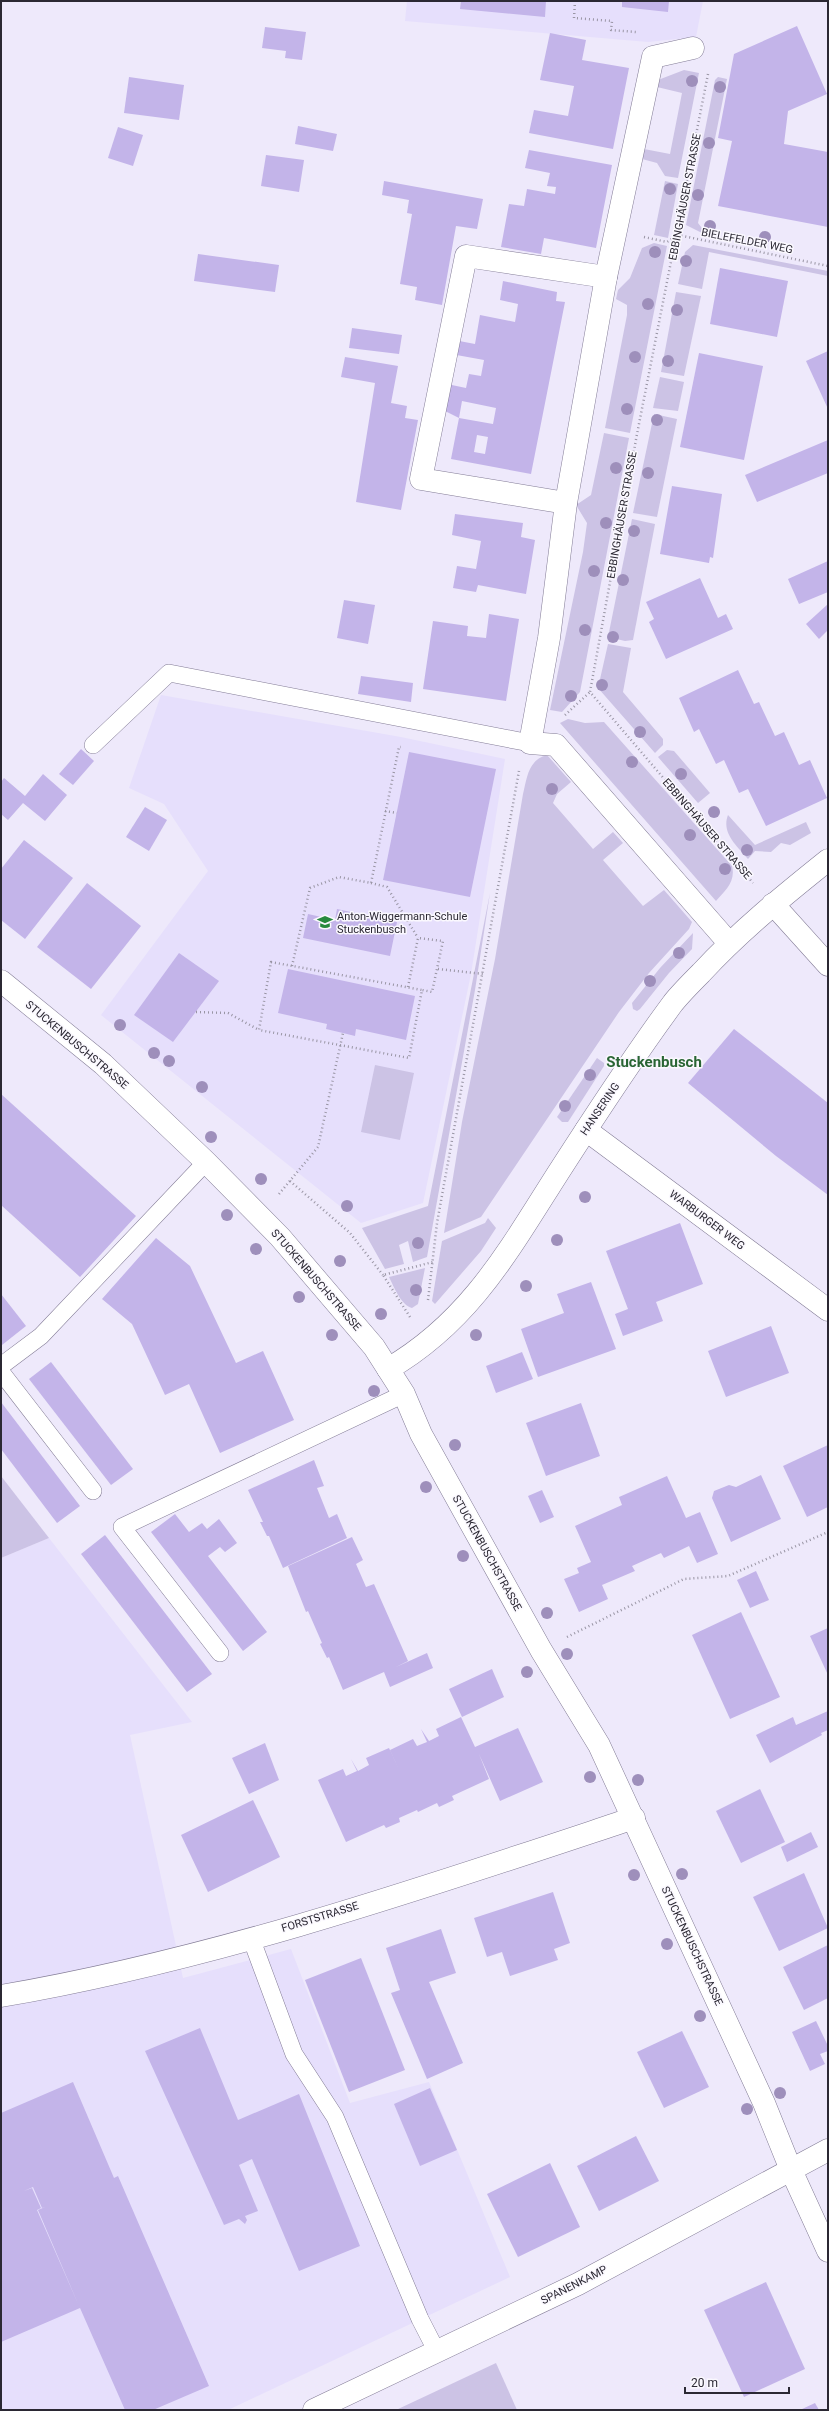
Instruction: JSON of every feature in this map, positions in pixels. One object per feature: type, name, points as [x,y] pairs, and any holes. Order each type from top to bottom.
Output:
[{"type":"street","points":[[693,48],[653,57],[617,232],[606,277],[566,504],[550,638],[530,743],[556,745],[729,943]]},
{"type":"street","points":[[566,504],[421,479],[466,256],[606,277]]},
{"type":"street","name":"HANSERING","points":[[388,1369],[416,1353],[460,1314],[491,1276],[586,1130],[674,1002],[729,943],[773,904],[828,860]]},
{"type":"street","points":[[773,904],[828,965]]},
{"type":"street","name":"STUCKENBUSCHSTRASSE","points":[[1,981],[103,1064],[206,1162],[260,1215],[374,1347],[404,1394],[421,1434],[540,1650],[599,1745],[634,1818],[764,2103],[791,2170],[828,2251]]},
{"type":"street","name":"WARBURGER WEG","points":[[586,1130],[828,1310]]},
{"type":"street","name":"FORSTSTRASSE","points":[[1,1996],[78,1983],[211,1950],[471,1872],[634,1818]]},
{"type":"street","name":"SPANENKAMP","points":[[314,2410],[578,2284],[828,2150]]},
{"type":"lane","points":[[93,745],[169,673],[530,743]]},
{"type":"lane","points":[[1,1366],[41,1336],[206,1162]]},
{"type":"lane","points":[[1,1372],[93,1491]]},
{"type":"lane","points":[[220,1653],[122,1527],[404,1394]]},
{"type":"lane","points":[[251,1938],[294,2054],[335,2117],[420,2319],[437,2352]]},
{"type":"path","points":[[575,1],[574,18],[612,21],[611,30],[657,34],[653,57]]},
{"type":"path","name":"EBBINGHÄUSER STRASSE","points":[[709,72],[678,236],[635,442],[590,692],[738,866],[773,904]]},
{"type":"path","name":"BIELEFELDER WEG","points":[[617,232],[667,242],[678,236],[828,266]]},
{"type":"path","points":[[427,1307],[437,1223],[450,1149],[484,974],[520,766],[530,743]]},
{"type":"path","points":[[371,883],[399,747],[406,748]]},
{"type":"path","points":[[386,811],[397,813]]},
{"type":"path","points":[[292,966],[310,888],[339,877],[387,887],[418,938],[408,987]]},
{"type":"path","points":[[259,1030],[271,962],[432,992],[443,941],[418,938]]},
{"type":"path","points":[[438,969],[484,974]]},
{"type":"path","points":[[196,1012],[228,1013],[259,1030],[409,1058],[422,990]]},
{"type":"path","points":[[260,1215],[318,1146],[343,1033]]},
{"type":"path","points":[[290,1181],[350,1233],[382,1275],[422,1334],[416,1353]]},
{"type":"path","points":[[382,1275],[433,1262]]},
{"type":"path","points":[[540,1650],[684,1579],[728,1576],[828,1532]]},
{"type":"shaded area","points":[[407,1],[703,1],[696,37],[648,42],[405,21]]},
{"type":"shaded area","points":[[684,70],[699,73],[678,178],[665,176],[657,163],[642,159],[644,149],[670,154],[682,93],[657,87],[658,80]]},
{"type":"shaded area","points":[[718,77],[727,79],[698,223],[708,236],[686,225],[715,80]]},
{"type":"shaded area","points":[[665,181],[678,184],[668,238],[654,235]]},
{"type":"shaded area","points":[[654,243],[667,246],[630,433],[605,428],[627,315],[627,305],[616,299],[618,290],[630,278],[642,248]]},
{"type":"shaded area","points":[[693,245],[828,271],[828,276],[709,252],[702,289],[678,284],[685,252]]},
{"type":"shaded area","points":[[676,292],[701,296],[684,376],[661,372]]},
{"type":"shaded area","points":[[660,377],[684,382],[678,411],[653,408]]},
{"type":"shaded area","points":[[654,414],[677,419],[657,517],[633,513]]},
{"type":"shaded area","points":[[604,433],[629,438],[580,692],[562,712],[550,710],[583,552],[587,523],[576,505],[591,495]]},
{"type":"shaded area","points":[[632,519],[655,524],[633,640],[625,641],[608,637]]},
{"type":"shaded area","points":[[608,644],[631,648],[623,692],[663,739],[663,745],[655,753],[598,688]]},
{"type":"shaded area","name":"Anton-Wiggermann-Schule Stuckenbusch","points":[[161,695],[401,737],[505,759],[471,974],[423,1203],[361,1223],[101,1015],[208,871],[164,804],[129,788]]},
{"type":"shaded area","points":[[568,719],[585,723],[604,722],[732,866],[733,872],[729,886],[716,901],[560,723]]},
{"type":"shaded area","points":[[667,750],[674,751],[710,793],[698,803],[658,757]]},
{"type":"shaded area","points":[[547,755],[571,782],[557,794],[553,803],[593,849],[613,832],[623,843],[603,860],[643,906],[664,890],[692,922],[689,929],[649,973],[619,1012],[481,1217],[444,1233],[462,1122],[495,959],[523,794],[527,776],[532,765],[541,757]]},
{"type":"shaded area","points":[[728,815],[755,845],[806,822],[811,833],[790,845],[781,843],[771,852],[755,851],[748,859],[731,839],[728,833],[726,822]]},
{"type":"shaded area","points":[[490,893],[475,990],[427,1257],[413,1262],[408,1241],[399,1245],[404,1264],[385,1269],[362,1228],[428,1206]]},
{"type":"shaded area","points":[[693,933],[692,949],[669,973],[640,1009],[637,1011],[633,1009],[632,1003],[660,968]]},
{"type":"shaded area","points":[[597,1058],[604,1063],[604,1066],[568,1122],[562,1122],[557,1117]]},
{"type":"shaded area","points":[[375,1065],[414,1073],[400,1140],[361,1132]]},
{"type":"shaded area","points":[[488,1218],[496,1228],[481,1251],[435,1304],[432,1301],[442,1241],[485,1223]]},
{"type":"shaded area","points":[[425,1268],[418,1304],[412,1308],[401,1300],[389,1277]]},
{"type":"shaded area","points":[[1,1476],[49,1538],[1,1558]]},
{"type":"shaded area","points":[[49,1538],[192,1722],[130,1735],[183,1978],[291,1949],[350,2103],[429,2082],[510,2277],[228,2410],[1,2410],[1,1558]]},
{"type":"shaded area","points":[[496,2363],[517,2410],[396,2410]]},
{"type":"building","points":[[461,1],[546,1],[545,17],[460,9]]},
{"type":"building","points":[[622,1],[669,1],[668,12],[622,7]]},
{"type":"building","points":[[797,26],[827,94],[788,111],[784,144],[828,152],[828,227],[718,206],[732,141],[718,138],[734,54]]},
{"type":"building","points":[[265,27],[306,32],[302,60],[285,58],[286,51],[262,48]]},
{"type":"building","points":[[550,33],[586,40],[582,60],[629,68],[613,149],[529,133],[534,110],[568,116],[574,86],[540,80]]},
{"type":"building","points":[[129,77],[184,85],[179,120],[124,113]]},
{"type":"building","points":[[298,126],[337,134],[333,151],[295,144]]},
{"type":"building","points":[[118,127],[143,135],[133,166],[108,158]]},
{"type":"building","points":[[529,150],[612,165],[596,248],[544,238],[541,254],[501,247],[509,204],[524,206],[527,189],[555,194],[556,187],[547,186],[550,173],[525,168]]},
{"type":"building","points":[[266,155],[304,160],[299,192],[261,186]]},
{"type":"building","points":[[384,181],[483,199],[477,229],[456,226],[442,305],[415,300],[417,287],[400,284],[412,214],[407,213],[409,200],[382,195]]},
{"type":"building","points":[[198,254],[279,265],[275,292],[194,281]]},
{"type":"building","points":[[720,268],[788,281],[777,337],[710,324]]},
{"type":"building","points":[[503,281],[557,292],[556,301],[565,302],[531,474],[451,459],[459,418],[443,410],[447,384],[466,388],[469,374],[481,376],[484,360],[451,354],[454,340],[475,344],[480,315],[515,322],[518,304],[500,300]],"holes":[[[462,401],[496,408],[493,424],[459,418]],[[477,435],[488,437],[485,454],[474,452]]]},
{"type":"building","points":[[352,328],[402,335],[399,354],[349,348]]},
{"type":"building","points":[[828,351],[828,409],[806,361]]},
{"type":"building","points":[[699,353],[763,366],[744,460],[680,447]]},
{"type":"building","points":[[345,357],[398,366],[391,403],[407,406],[405,418],[418,420],[401,510],[356,502],[375,383],[341,377]]},
{"type":"building","points":[[828,440],[828,473],[757,502],[745,475]]},
{"type":"building","points":[[672,486],[722,494],[713,558],[710,557],[709,563],[660,554]]},
{"type":"building","points":[[455,514],[523,523],[521,537],[535,540],[526,594],[478,585],[476,592],[453,588],[457,566],[476,569],[481,541],[452,535]]},
{"type":"building","points":[[828,561],[828,592],[799,604],[788,579]]},
{"type":"building","points":[[700,578],[718,618],[726,614],[733,629],[666,659],[649,622],[654,619],[646,602]]},
{"type":"building","points":[[344,600],[375,605],[368,644],[337,638]]},
{"type":"building","points":[[828,604],[828,630],[819,639],[806,624]]},
{"type":"building","points":[[489,614],[519,619],[506,701],[423,689],[433,621],[468,626],[467,636],[486,638]]},
{"type":"building","points":[[738,670],[754,704],[759,702],[775,736],[784,732],[799,765],[810,760],[827,798],[766,826],[748,789],[739,793],[724,760],[716,764],[699,729],[694,732],[679,698]]},
{"type":"building","points":[[361,676],[413,683],[411,702],[358,694]]},
{"type":"building","points":[[81,749],[94,761],[73,785],[59,774]]},
{"type":"building","points":[[409,752],[496,769],[470,897],[383,880]]},
{"type":"building","points":[[43,774],[67,795],[45,821],[23,803],[8,820],[1,814],[1,782],[4,778],[25,796]]},
{"type":"building","points":[[145,807],[167,820],[149,851],[126,837]]},
{"type":"building","points":[[24,840],[73,878],[25,939],[1,920],[1,869]]},
{"type":"building","points":[[87,883],[141,926],[91,989],[37,947]]},
{"type":"building","points":[[337,909],[397,922],[390,956],[303,938],[308,914],[335,920]]},
{"type":"building","points":[[179,953],[219,981],[173,1042],[134,1015]]},
{"type":"building","points":[[288,969],[415,996],[406,1040],[356,1029],[355,1036],[326,1029],[327,1024],[278,1013]]},
{"type":"building","points":[[734,1029],[828,1103],[828,1195],[776,1156],[688,1083]]},
{"type":"building","points":[[1,1094],[136,1216],[80,1277],[1,1205]]},
{"type":"building","points":[[680,1223],[703,1284],[656,1302],[663,1321],[623,1336],[615,1314],[628,1309],[606,1251]]},
{"type":"building","points":[[156,1238],[190,1266],[236,1363],[263,1351],[294,1420],[220,1453],[189,1384],[165,1395],[132,1324],[102,1299]]},
{"type":"building","points":[[591,1282],[616,1349],[538,1377],[521,1329],[564,1313],[557,1294]]},
{"type":"building","points":[[1,1294],[26,1326],[2,1345],[1,1344]]},
{"type":"building","points":[[771,1326],[789,1373],[726,1397],[708,1351]]},
{"type":"building","points":[[522,1352],[533,1379],[496,1393],[486,1366]]},
{"type":"building","points":[[51,1362],[133,1469],[111,1485],[29,1379]]},
{"type":"building","points":[[1,1402],[80,1506],[57,1523],[1,1449]]},
{"type":"building","points":[[581,1403],[600,1456],[546,1476],[526,1423]]},
{"type":"building","points":[[828,1445],[828,1507],[807,1517],[783,1466]]},
{"type":"building","points":[[314,1460],[324,1486],[317,1488],[329,1518],[337,1514],[347,1538],[283,1568],[269,1536],[267,1536],[260,1522],[263,1522],[248,1490]]},
{"type":"building","points":[[761,1475],[781,1519],[731,1542],[712,1498],[714,1491],[729,1485],[736,1487]]},
{"type":"building","points":[[667,1476],[686,1518],[700,1512],[718,1554],[697,1563],[689,1546],[664,1558],[661,1553],[632,1566],[635,1571],[602,1585],[608,1599],[579,1612],[564,1579],[579,1573],[577,1568],[591,1562],[575,1526],[622,1505],[619,1497]]},
{"type":"building","points":[[542,1490],[554,1517],[540,1523],[528,1496]]},
{"type":"building","points":[[175,1514],[189,1532],[202,1523],[207,1529],[219,1519],[237,1543],[225,1552],[220,1547],[208,1556],[267,1632],[243,1651],[151,1532]]},
{"type":"building","points":[[105,1535],[212,1674],[187,1692],[81,1554]]},
{"type":"building","points":[[352,1537],[363,1560],[356,1564],[366,1587],[374,1584],[408,1661],[396,1667],[427,1653],[433,1668],[390,1687],[384,1672],[343,1690],[329,1657],[327,1658],[320,1644],[322,1643],[308,1611],[306,1612],[288,1566]]},
{"type":"building","points":[[756,1571],[769,1600],[750,1608],[737,1580]]},
{"type":"building","points":[[741,1612],[780,1697],[730,1719],[692,1635]]},
{"type":"building","points":[[828,1628],[828,1675],[810,1636]]},
{"type":"building","points":[[492,1669],[504,1697],[462,1717],[449,1689]]},
{"type":"building","points":[[828,1711],[828,1730],[821,1733],[822,1735],[770,1763],[756,1735],[793,1717],[796,1725]]},
{"type":"building","points":[[461,1717],[475,1747],[518,1728],[543,1782],[500,1801],[479,1754],[489,1779],[452,1796],[454,1800],[439,1807],[437,1803],[418,1812],[417,1810],[399,1818],[400,1822],[386,1828],[384,1825],[346,1842],[318,1780],[343,1769],[346,1776],[357,1771],[351,1759],[358,1771],[369,1765],[366,1758],[389,1748],[401,1774],[390,1750],[413,1739],[417,1746],[427,1742],[421,1729],[429,1741],[439,1736],[436,1729]]},
{"type":"building","points":[[265,1743],[279,1780],[249,1794],[232,1758]]},
{"type":"building","points":[[760,1789],[785,1842],[741,1863],[716,1811]]},
{"type":"building","points":[[253,1800],[280,1857],[208,1892],[181,1835]]},
{"type":"building","points":[[811,1832],[818,1847],[787,1862],[781,1847]]},
{"type":"building","points":[[804,1873],[828,1928],[779,1951],[753,1897]]},
{"type":"building","points":[[553,1892],[570,1943],[554,1949],[558,1960],[510,1976],[502,1952],[487,1957],[474,1918]]},
{"type":"building","points":[[441,1929],[456,1973],[429,1982],[463,2063],[427,2079],[391,1993],[400,1990],[386,1948]]},
{"type":"building","points":[[828,1945],[828,1998],[804,2010],[783,1967]]},
{"type":"building","points":[[361,1958],[405,2070],[349,2092],[305,1980]]},
{"type":"building","points":[[816,2021],[828,2046],[828,2051],[820,2054],[825,2064],[810,2071],[792,2032]]},
{"type":"building","points":[[200,2028],[238,2120],[299,2094],[360,2246],[299,2271],[252,2159],[239,2165],[258,2211],[245,2216],[247,2220],[245,2224],[239,2219],[224,2225],[145,2051]]},
{"type":"building","points":[[682,2031],[709,2087],[664,2108],[637,2052]]},
{"type":"building","points":[[73,2082],[114,2178],[118,2176],[209,2386],[153,2410],[125,2410],[80,2308],[1,2342],[1,2113]],"holes":[[[33,2187],[42,2208],[45,2207],[38,2210],[79,2306],[37,2210],[41,2208],[32,2188],[24,2191]]]},
{"type":"building","points":[[430,2088],[457,2150],[420,2166],[394,2104]]},
{"type":"building","points":[[636,2136],[659,2181],[599,2211],[577,2166]]},
{"type":"building","points":[[550,2163],[580,2227],[518,2257],[487,2194]]},
{"type":"building","points":[[766,2282],[805,2369],[744,2397],[704,2310]]},
{"type":"building","points":[[815,2403],[819,2410],[800,2410]]},
{"type":"place","name":"Anton-Wiggermann-Schule Stuckenbusch","points":[[325,922]]},
{"type":"district","name":"Stuckenbusch","points":[[654,1062]]}]
